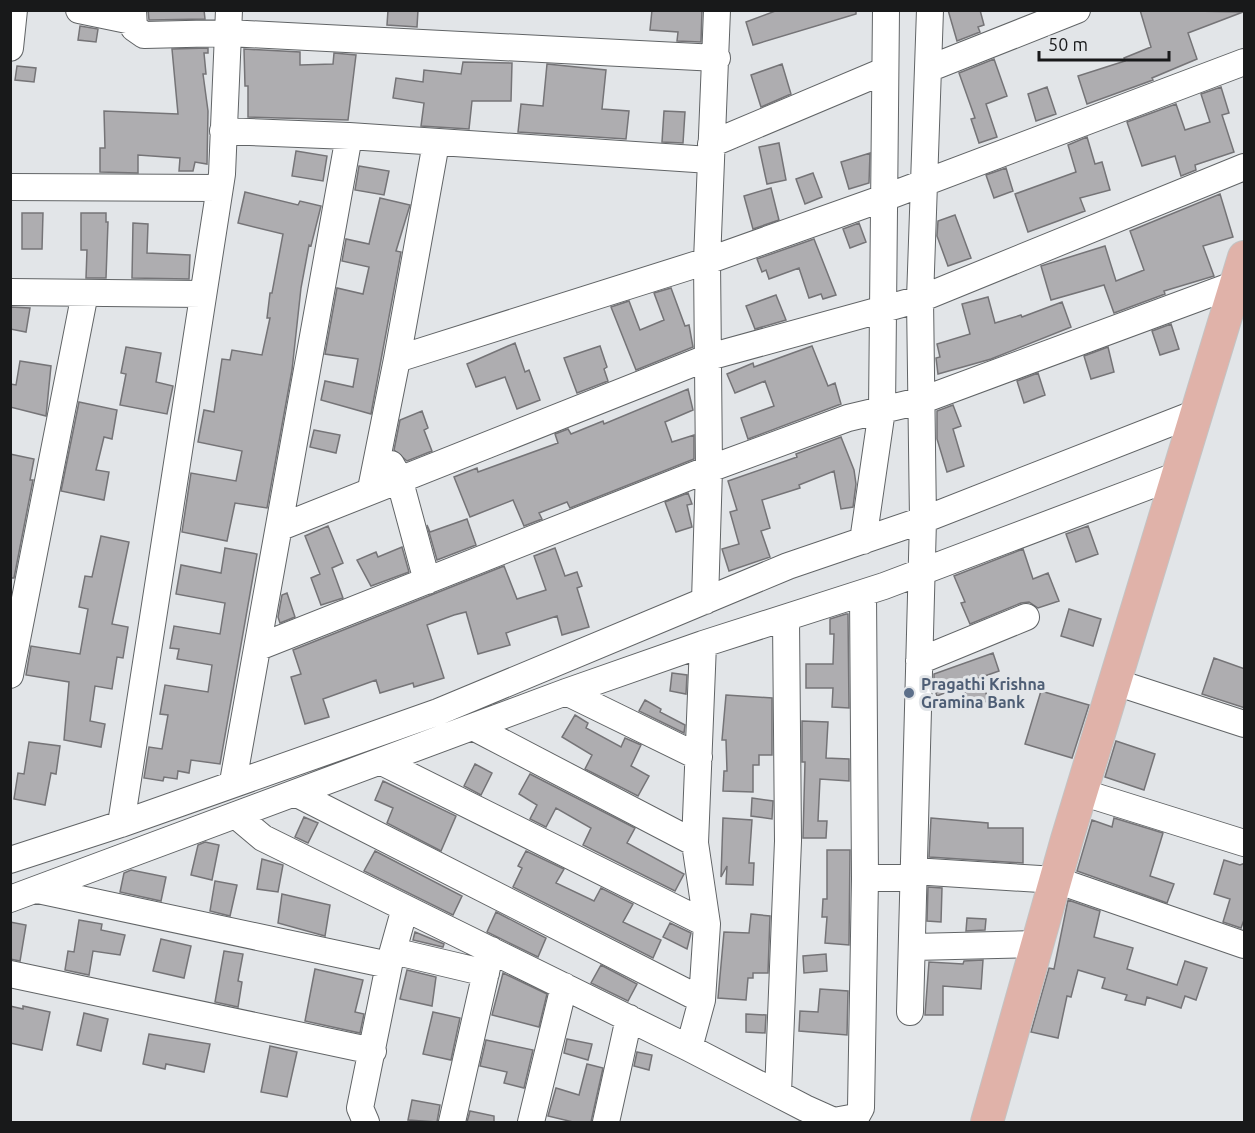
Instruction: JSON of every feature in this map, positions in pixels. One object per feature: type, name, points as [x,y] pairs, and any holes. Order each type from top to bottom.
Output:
[{"type":"main road","points":[[994,1119],[1056,880],[1240,271]]},
{"type":"street","points":[[10,48],[14,10]]},
{"type":"street","points":[[79,10],[133,16],[138,33],[144,35],[228,22],[717,58]]},
{"type":"street","points":[[705,601],[709,469],[707,261],[717,58],[717,10]]},
{"type":"street","points":[[874,537],[882,410],[886,10]]},
{"type":"street","points":[[37,890],[391,958],[488,962],[564,986],[834,1121],[856,1117],[861,1108],[894,877],[919,661],[915,574],[920,401],[920,300],[930,10]]},
{"type":"street","points":[[928,69],[1077,10]]},
{"type":"street","points":[[121,824],[222,174],[228,22]]},
{"type":"street","points":[[397,359],[707,261],[924,184],[1245,62]]},
{"type":"street","points":[[223,131],[436,142],[711,152],[884,70]]},
{"type":"street","points":[[233,782],[281,527],[349,136]]},
{"type":"street","points":[[371,489],[436,142]]},
{"type":"street","points":[[281,527],[371,489],[709,357],[920,300],[1245,167]]},
{"type":"street","points":[[10,188],[219,188]]},
{"type":"street","points":[[259,647],[709,469],[848,418],[920,401],[1240,271]]},
{"type":"street","points":[[10,292],[202,294]]},
{"type":"street","points":[[10,675],[85,292]]},
{"type":"street","points":[[10,860],[121,824],[233,782],[438,712],[788,566],[916,522],[1196,413]]},
{"type":"street","points":[[380,445],[399,478],[427,581]]},
{"type":"street","points":[[10,899],[238,817],[295,793],[475,728],[566,692],[703,644],[873,589],[1178,475]]},
{"type":"street","points":[[873,589],[894,877],[913,947],[910,1012]]},
{"type":"street","points":[[919,661],[1026,617]]},
{"type":"street","points":[[778,1093],[788,841],[786,619]]},
{"type":"street","points":[[689,1048],[702,1000],[707,924],[695,843],[703,644]]},
{"type":"street","points":[[1116,682],[1245,724]]},
{"type":"street","points":[[566,692],[699,757]]},
{"type":"street","points":[[475,728],[695,843]]},
{"type":"street","points":[[382,762],[707,924]]},
{"type":"street","points":[[1082,792],[1245,843]]},
{"type":"street","points":[[295,793],[702,1000]]},
{"type":"street","points":[[238,817],[263,838],[405,908],[488,962]]},
{"type":"street","points":[[894,877],[1056,880],[1245,945]]},
{"type":"street","points":[[366,1122],[361,1117],[360,1108],[391,958],[405,908]]},
{"type":"street","points":[[913,947],[1038,944]]},
{"type":"street","points":[[452,1122],[488,962]]},
{"type":"street","points":[[10,974],[373,1051]]},
{"type":"street","points":[[531,1122],[564,986]]},
{"type":"street","points":[[606,1122],[629,1018]]},
{"type":"building","points":[[148,10],[204,10],[205,19],[149,20]]},
{"type":"building","points":[[388,10],[418,10],[417,27],[387,25]]},
{"type":"building","points":[[652,10],[702,10],[701,42],[677,41],[678,32],[650,30]]},
{"type":"building","points":[[778,10],[856,10],[856,14],[753,45],[746,22]]},
{"type":"building","points":[[948,10],[980,10],[984,25],[978,27],[980,32],[957,41]]},
{"type":"building","points":[[1140,10],[1243,12],[1188,33],[1197,59],[1152,78],[1153,80],[1087,104],[1078,76],[1125,61],[1124,58],[1151,47]]},
{"type":"building","points":[[80,26],[98,29],[96,42],[78,40]]},
{"type":"building","points":[[208,48],[208,53],[204,53],[206,74],[203,74],[208,111],[207,164],[195,162],[193,171],[179,171],[180,158],[138,155],[138,173],[100,172],[100,148],[105,148],[104,111],[178,114],[172,49]]},
{"type":"building","points":[[244,49],[300,52],[300,65],[333,64],[334,53],[356,55],[348,120],[248,117],[248,86],[245,86]]},
{"type":"building","points":[[994,59],[1007,96],[986,104],[997,137],[979,143],[971,119],[975,118],[959,73]]},
{"type":"building","points":[[463,62],[512,63],[511,101],[472,101],[469,129],[421,126],[424,103],[393,98],[396,78],[423,82],[424,70],[461,74]]},
{"type":"building","points":[[547,64],[606,70],[602,109],[629,111],[626,139],[518,132],[521,104],[543,106]]},
{"type":"building","points":[[782,64],[791,94],[761,107],[751,75]]},
{"type":"building","points":[[17,66],[36,68],[34,82],[15,80]]},
{"type":"building","points":[[1047,87],[1056,114],[1036,121],[1028,94]]},
{"type":"building","points":[[1221,87],[1229,113],[1222,115],[1234,152],[1195,165],[1196,170],[1181,176],[1175,156],[1142,166],[1127,122],[1176,104],[1185,130],[1210,122],[1201,94]]},
{"type":"building","points":[[664,111],[685,112],[683,143],[662,142]]},
{"type":"building","points":[[1087,137],[1095,164],[1102,162],[1110,190],[1080,198],[1085,211],[1028,232],[1015,194],[1076,172],[1068,145]]},
{"type":"building","points":[[779,143],[786,180],[767,184],[759,147]]},
{"type":"building","points":[[296,151],[327,156],[323,181],[292,176]]},
{"type":"building","points":[[870,153],[869,183],[849,189],[841,162]]},
{"type":"building","points":[[359,166],[389,171],[384,195],[355,190]]},
{"type":"building","points":[[1006,168],[1013,191],[994,198],[986,175]]},
{"type":"building","points":[[813,173],[822,197],[805,204],[796,179]]},
{"type":"building","points":[[771,188],[779,220],[753,229],[744,196]]},
{"type":"building","points":[[245,192],[298,205],[300,201],[321,206],[311,246],[309,245],[301,288],[292,370],[267,508],[235,503],[227,541],[182,532],[191,473],[236,481],[242,451],[198,442],[204,410],[214,412],[222,359],[230,360],[232,350],[262,355],[270,318],[267,318],[270,293],[272,293],[283,234],[238,223]]},
{"type":"building","points":[[1220,194],[1233,237],[1203,246],[1214,276],[1164,291],[1165,294],[1114,313],[1104,285],[1051,300],[1041,266],[1105,246],[1116,281],[1144,270],[1130,231]]},
{"type":"building","points":[[380,198],[410,205],[396,251],[401,252],[371,414],[321,400],[325,381],[353,387],[358,359],[325,354],[337,288],[363,294],[369,267],[342,261],[346,239],[369,244]]},
{"type":"building","points":[[22,213],[43,213],[42,249],[22,249]]},
{"type":"building","points":[[81,213],[106,213],[106,222],[108,222],[106,278],[86,278],[87,250],[81,250]]},
{"type":"building","points":[[955,215],[971,258],[948,266],[937,236],[938,221]]},
{"type":"building","points":[[133,223],[148,224],[147,253],[190,255],[189,279],[132,278]]},
{"type":"building","points":[[859,223],[866,242],[850,248],[843,229]]},
{"type":"building","points":[[814,239],[836,295],[823,299],[821,294],[809,298],[799,268],[769,279],[766,270],[762,272],[757,259]]},
{"type":"building","points":[[671,288],[685,326],[689,325],[693,347],[636,370],[611,307],[629,301],[640,330],[664,320],[654,293]]},
{"type":"building","points":[[776,295],[786,320],[755,329],[746,306]]},
{"type":"building","points":[[988,297],[995,323],[1021,315],[1022,317],[1062,302],[1071,327],[991,359],[938,374],[936,358],[940,357],[937,344],[970,334],[962,304]]},
{"type":"building","points":[[10,307],[30,308],[26,332],[10,329]]},
{"type":"building","points":[[1171,324],[1179,349],[1160,355],[1152,331]]},
{"type":"building","points":[[515,343],[525,372],[529,370],[540,400],[517,409],[505,377],[476,387],[467,364]]},
{"type":"building","points":[[600,346],[607,367],[604,369],[608,381],[577,393],[564,358]]},
{"type":"building","points":[[812,346],[828,386],[835,383],[841,404],[748,439],[741,418],[774,406],[765,381],[735,393],[727,374],[753,363],[754,367]]},
{"type":"building","points":[[126,347],[161,353],[156,382],[173,386],[167,414],[120,405],[126,374],[121,373]]},
{"type":"building","points":[[1108,347],[1114,372],[1091,379],[1084,356]]},
{"type":"building","points":[[20,361],[51,366],[46,416],[10,407],[10,384],[16,385]]},
{"type":"building","points":[[1038,373],[1045,395],[1024,403],[1017,381]]},
{"type":"building","points":[[688,389],[693,410],[665,422],[672,442],[694,435],[694,459],[570,508],[567,502],[539,513],[542,519],[524,526],[513,500],[470,517],[454,477],[477,468],[478,472],[558,443],[555,434],[568,429],[571,434],[603,421],[604,424]]},
{"type":"building","points":[[79,402],[117,410],[112,439],[104,437],[96,470],[109,472],[104,500],[61,491]]},
{"type":"building","points":[[953,405],[961,426],[953,429],[964,466],[947,472],[937,439],[937,411]]},
{"type":"building","points":[[422,411],[428,428],[424,430],[432,451],[407,461],[394,450],[400,420]]},
{"type":"building","points":[[314,430],[340,435],[336,453],[310,447]]},
{"type":"building","points":[[841,437],[854,470],[856,484],[853,507],[841,509],[834,471],[799,485],[800,488],[762,500],[770,528],[761,531],[770,557],[729,571],[722,549],[739,544],[730,512],[737,510],[728,481],[797,457],[796,454]]},
{"type":"building","points":[[10,454],[34,459],[30,480],[33,480],[14,578],[10,578]]},
{"type":"building","points":[[688,493],[692,504],[687,505],[692,527],[676,532],[665,502]]},
{"type":"building","points":[[467,519],[476,545],[437,560],[427,525],[430,532]]},
{"type":"building","points":[[328,526],[343,563],[332,568],[343,598],[321,605],[311,578],[320,574],[305,536]]},
{"type":"building","points":[[1088,526],[1098,554],[1076,562],[1066,534]]},
{"type":"building","points":[[101,536],[129,542],[112,624],[128,627],[123,658],[117,657],[112,689],[95,686],[90,721],[105,724],[101,747],[64,740],[69,682],[26,675],[31,646],[80,654],[88,609],[79,607],[85,576],[92,577]]},
{"type":"building","points":[[402,547],[409,572],[371,586],[357,560],[376,552],[378,557]]},
{"type":"building","points":[[225,548],[257,554],[220,764],[191,760],[189,773],[178,771],[177,779],[164,777],[163,781],[144,778],[149,747],[162,749],[168,715],[160,714],[165,685],[208,692],[212,665],[177,659],[179,649],[170,648],[174,626],[220,634],[225,603],[176,594],[181,565],[221,573]]},
{"type":"building","points":[[555,548],[565,576],[577,572],[582,586],[577,588],[589,627],[562,635],[557,616],[506,633],[510,645],[478,654],[466,612],[454,615],[427,625],[444,678],[414,687],[413,683],[380,693],[376,680],[323,699],[329,717],[305,724],[291,677],[301,674],[293,650],[504,566],[517,599],[546,590],[534,556]]},
{"type":"building","points":[[1023,549],[1033,579],[1048,573],[1059,601],[1038,608],[1029,602],[1021,603],[970,624],[961,603],[965,602],[954,576]]},
{"type":"building","points":[[287,593],[295,617],[280,623],[278,617],[282,595]]},
{"type":"building","points":[[1069,609],[1101,619],[1093,646],[1061,636]]},
{"type":"building","points":[[848,614],[849,708],[832,707],[833,688],[806,688],[806,664],[833,664],[834,634],[830,634],[830,619]]},
{"type":"building","points":[[993,653],[999,671],[979,678],[989,700],[972,708],[962,686],[937,696],[934,674]]},
{"type":"building","points":[[1214,658],[1245,669],[1245,708],[1202,694]]},
{"type":"building","points":[[672,673],[687,675],[686,694],[670,691]]},
{"type":"building","points":[[1041,691],[1089,705],[1072,758],[1025,744]]},
{"type":"building","points":[[726,695],[772,698],[772,755],[759,755],[759,765],[753,765],[753,792],[723,791],[724,771],[727,771],[726,740],[722,740]]},
{"type":"building","points":[[645,700],[661,709],[660,712],[685,725],[684,733],[639,711]]},
{"type":"building","points":[[575,715],[588,723],[586,728],[621,747],[625,738],[641,745],[631,766],[649,776],[638,796],[585,769],[592,755],[562,737]]},
{"type":"building","points":[[802,721],[828,722],[826,758],[849,759],[849,781],[820,779],[818,821],[827,821],[826,838],[803,838],[805,762],[802,762]]},
{"type":"building","points":[[1116,741],[1155,754],[1144,790],[1105,777]]},
{"type":"building","points":[[29,742],[60,746],[56,774],[51,773],[45,805],[14,799],[18,773],[24,774]]},
{"type":"building","points":[[475,764],[492,773],[481,795],[464,786]]},
{"type":"building","points":[[530,774],[635,828],[627,843],[684,874],[675,891],[583,845],[591,828],[556,808],[546,827],[530,819],[537,805],[519,794]]},
{"type":"building","points":[[383,781],[456,816],[441,851],[387,823],[393,808],[375,800]]},
{"type":"building","points":[[752,798],[773,801],[772,819],[751,816]]},
{"type":"building","points":[[304,817],[318,823],[308,843],[295,837]]},
{"type":"building","points":[[723,818],[752,820],[749,863],[754,863],[753,885],[726,884],[727,866],[721,877]]},
{"type":"building","points":[[931,818],[988,823],[988,828],[1023,828],[1023,863],[929,857]]},
{"type":"building","points":[[1114,818],[1163,833],[1150,876],[1174,884],[1167,903],[1077,871],[1092,820],[1112,827]]},
{"type":"building","points":[[205,842],[219,845],[212,880],[191,875],[198,845]]},
{"type":"building","points":[[827,850],[850,850],[849,945],[825,943],[827,917],[822,917],[823,899],[827,899]]},
{"type":"building","points":[[375,851],[462,896],[453,915],[364,871]]},
{"type":"building","points":[[526,851],[564,869],[556,883],[594,901],[601,888],[633,904],[623,922],[661,940],[653,958],[513,887],[522,868],[518,866]]},
{"type":"building","points":[[262,859],[283,865],[278,892],[257,889]]},
{"type":"building","points":[[1224,860],[1240,865],[1245,863],[1245,917],[1241,928],[1223,922],[1230,899],[1214,894]]},
{"type":"building","points":[[131,870],[166,877],[161,901],[120,892],[124,873]]},
{"type":"building","points":[[215,881],[237,885],[230,916],[210,911]]},
{"type":"building","points":[[928,887],[942,888],[941,922],[927,921]]},
{"type":"building","points":[[282,894],[330,905],[325,936],[278,923]]},
{"type":"building","points":[[1068,900],[1100,911],[1094,937],[1133,948],[1127,969],[1177,985],[1185,961],[1207,968],[1196,1000],[1185,996],[1181,1008],[1147,997],[1145,1005],[1125,1000],[1127,995],[1102,988],[1105,978],[1078,970],[1071,997],[1067,996],[1058,1038],[1031,1032],[1049,968],[1054,969]]},
{"type":"building","points":[[496,912],[546,938],[538,957],[487,932]]},
{"type":"building","points":[[751,914],[770,916],[768,973],[753,973],[753,978],[748,978],[746,1000],[718,998],[724,932],[749,933]]},
{"type":"building","points":[[967,918],[986,919],[985,930],[966,931]]},
{"type":"building","points":[[79,920],[102,924],[101,930],[125,935],[120,955],[93,951],[89,975],[65,970],[68,951],[74,952]]},
{"type":"building","points":[[10,922],[26,925],[20,961],[10,959]]},
{"type":"building","points":[[670,923],[691,933],[687,949],[663,937]]},
{"type":"building","points":[[415,932],[444,944],[443,947],[413,940]]},
{"type":"building","points":[[161,939],[191,946],[184,978],[153,971]]},
{"type":"building","points":[[224,951],[243,954],[238,981],[242,982],[238,1007],[215,1002]]},
{"type":"building","points":[[826,954],[827,971],[804,973],[803,956]]},
{"type":"building","points":[[983,960],[981,989],[943,986],[943,1015],[925,1015],[929,962],[963,964],[964,961]]},
{"type":"building","points":[[601,965],[637,984],[628,1001],[591,983]]},
{"type":"building","points":[[315,969],[363,980],[355,1012],[364,1014],[360,1033],[305,1021]]},
{"type":"building","points":[[407,970],[436,977],[432,1006],[400,999]]},
{"type":"building","points":[[503,973],[547,994],[539,1027],[492,1015]]},
{"type":"building","points":[[820,989],[848,991],[847,1035],[799,1031],[800,1011],[818,1012]]},
{"type":"building","points":[[10,1006],[23,1009],[23,1006],[50,1012],[42,1050],[10,1043]]},
{"type":"building","points":[[433,1012],[460,1018],[451,1060],[423,1054]]},
{"type":"building","points":[[84,1013],[108,1019],[101,1051],[77,1045]]},
{"type":"building","points":[[746,1014],[766,1015],[765,1033],[746,1032]]},
{"type":"building","points":[[149,1034],[210,1044],[204,1072],[166,1064],[165,1069],[143,1064]]},
{"type":"building","points":[[567,1039],[592,1044],[588,1060],[564,1053]]},
{"type":"building","points":[[486,1040],[533,1050],[524,1088],[504,1083],[507,1072],[480,1066]]},
{"type":"building","points":[[270,1046],[297,1052],[287,1097],[261,1092]]},
{"type":"building","points":[[637,1052],[652,1055],[649,1070],[634,1066]]},
{"type":"building","points":[[587,1064],[603,1068],[591,1122],[573,1122],[548,1116],[556,1088],[579,1095]]},
{"type":"building","points":[[412,1100],[440,1105],[437,1122],[408,1120]]},
{"type":"building","points":[[470,1111],[494,1116],[494,1122],[467,1122]]},
{"type":"place","name":"Pragathi Krishna Gramina Bank","points":[[909,693]]}]
